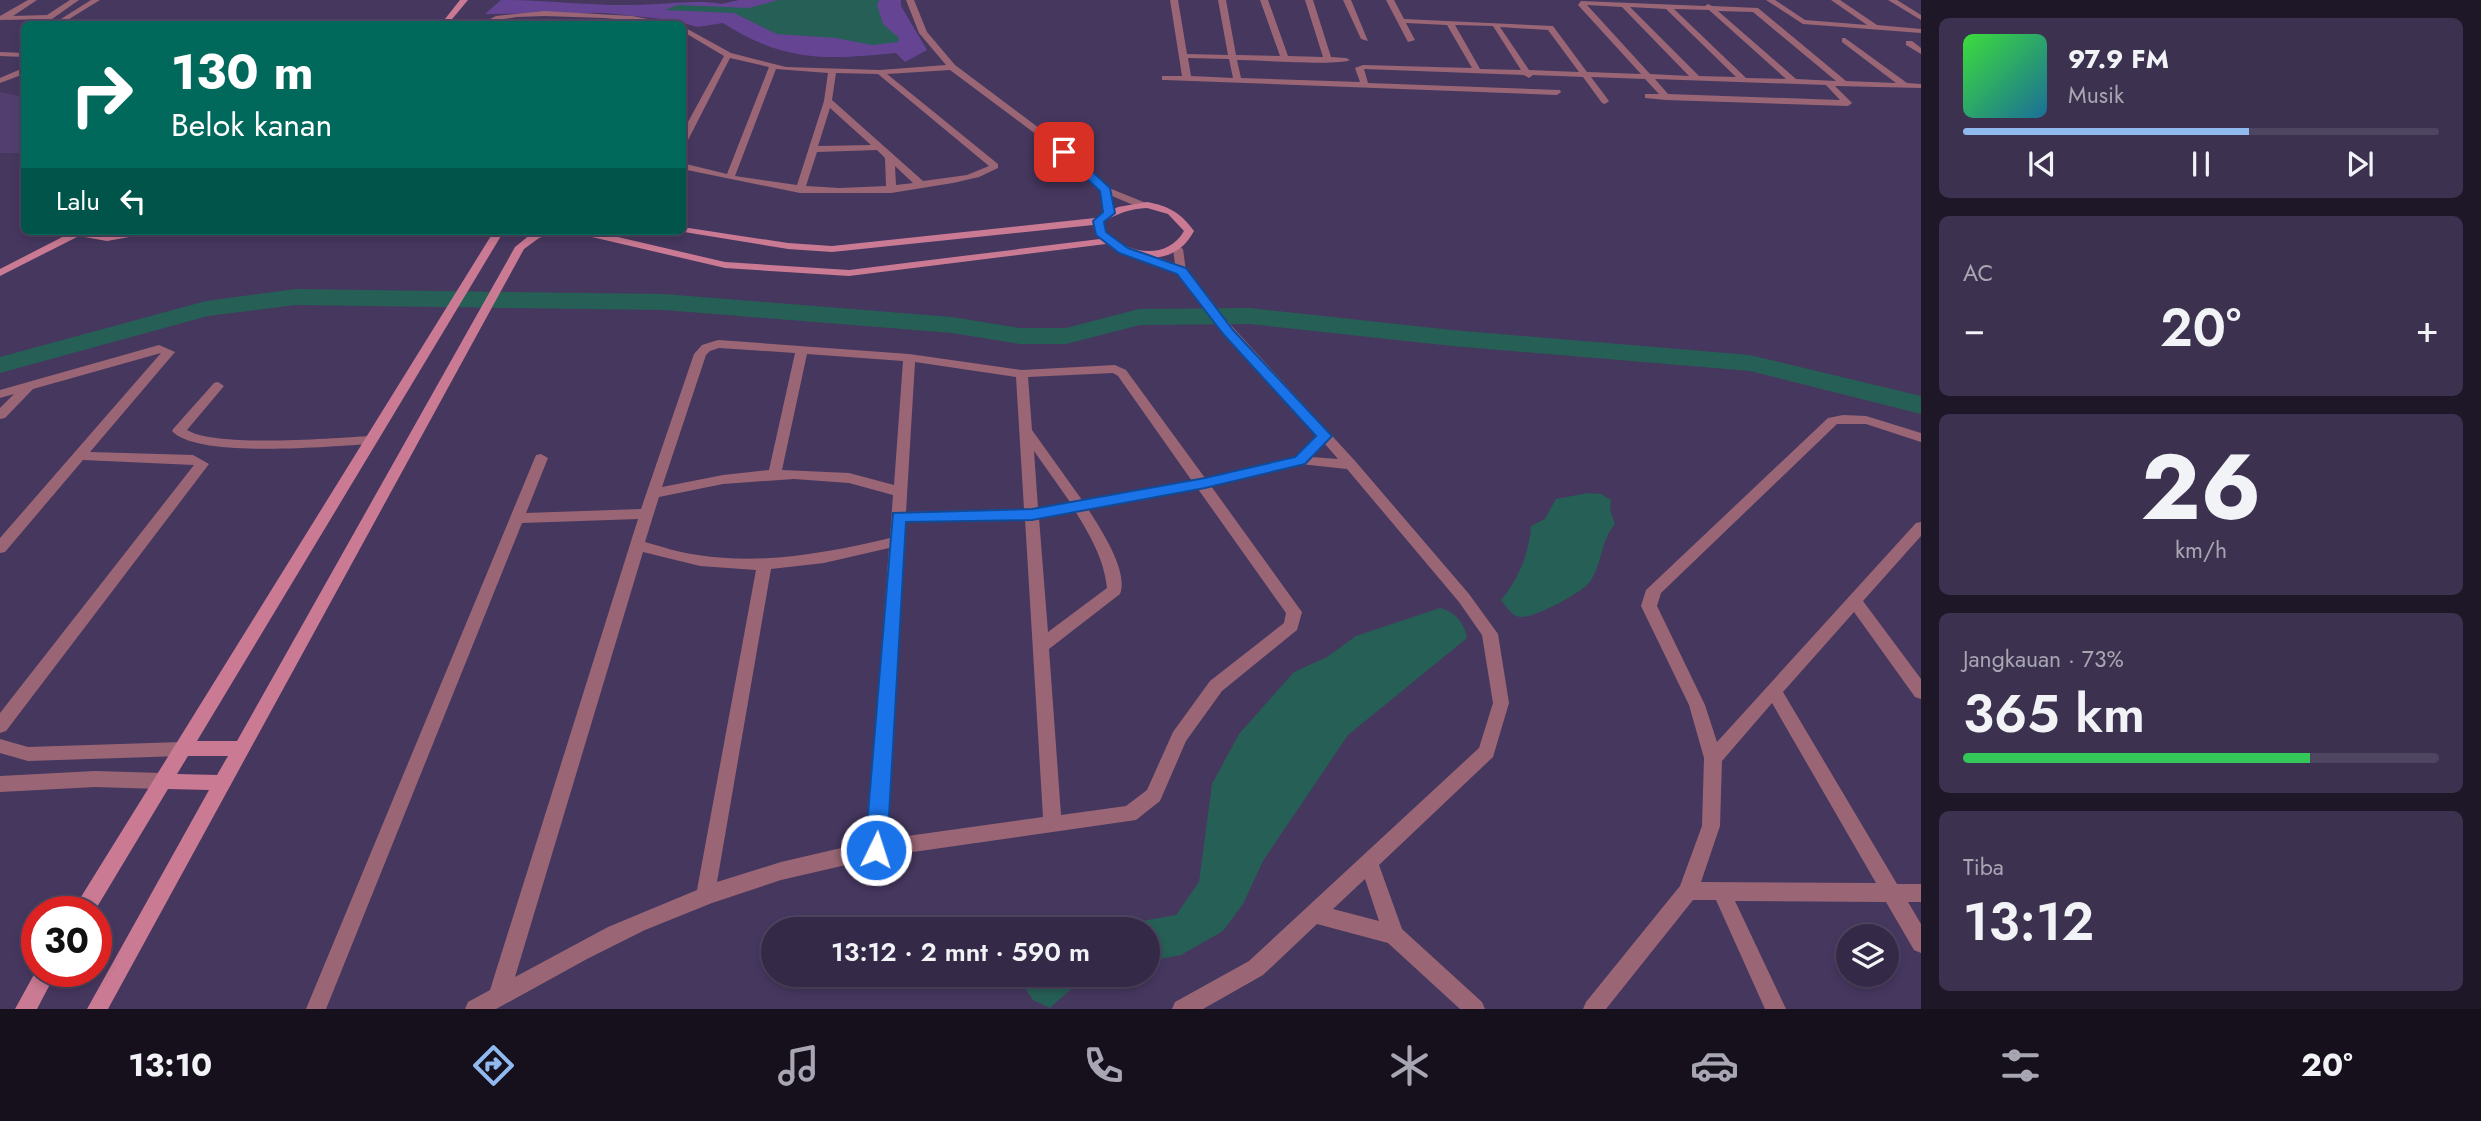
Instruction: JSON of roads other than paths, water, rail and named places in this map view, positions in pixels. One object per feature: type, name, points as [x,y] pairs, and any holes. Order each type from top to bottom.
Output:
[{"type":"street","points":[[2,18],[33,0]]},
{"type":"street","points":[[2,18],[49,17],[75,0]]},
{"type":"street","points":[[62,21],[96,0]]},
{"type":"street","points":[[446,21],[464,0]]},
{"type":"street","points":[[910,0],[923,33],[952,67],[1064,152],[1106,190],[1142,205],[1164,209],[1185,222],[1189,231],[1185,242],[1178,249],[1141,254]]},
{"type":"street","points":[[1174,0],[1186,56],[1187,79]]},
{"type":"street","points":[[1222,0],[1237,80]]},
{"type":"street","points":[[1264,0],[1285,58]]},
{"type":"street","points":[[1309,0],[1328,60]]},
{"type":"street","points":[[1347,0],[1365,39]]},
{"type":"street","points":[[1390,0],[1411,40]]},
{"type":"street","points":[[1702,0],[1794,81]]},
{"type":"street","points":[[1770,0],[1803,23],[1921,31]]},
{"type":"street","points":[[1823,0],[1863,27]]},
{"type":"street","points":[[1835,0],[1877,28]]},
{"type":"street","points":[[1892,0],[1921,17]]},
{"type":"street","points":[[1665,97],[1581,4],[1667,6],[1691,3],[1760,12],[1845,84]]},
{"type":"street","points":[[1624,5],[1696,78]]},
{"type":"street","points":[[1667,6],[1743,79]]},
{"type":"street","points":[[539,21],[545,14]]},
{"type":"street","points":[[488,21],[494,17],[545,14],[595,15],[633,21]]},
{"type":"street","points":[[590,21],[595,15]]},
{"type":"street","points":[[1401,20],[1550,29],[1605,101]]},
{"type":"street","points":[[1450,23],[1477,70]]},
{"type":"street","points":[[1495,24],[1539,92]]},
{"type":"street","points":[[686,32],[728,55],[773,66],[832,72],[952,67]]},
{"type":"street","points":[[1845,40],[1906,86]]},
{"type":"street","points":[[1909,43],[1921,51]]},
{"type":"street","points":[[11,54],[21,47]]},
{"type":"street","points":[[0,54],[21,55]]},
{"type":"street","points":[[686,134],[728,55]]},
{"type":"street","points":[[1186,56],[1346,60]]},
{"type":"street","points":[[926,67],[929,62],[943,58]]},
{"type":"street","points":[[730,177],[773,66]]},
{"type":"street","points":[[1365,85],[1361,68],[1525,71],[1921,86]]},
{"type":"street","points":[[800,190],[828,101],[832,72]]},
{"type":"street","points":[[686,167],[800,190],[850,193],[921,185],[972,175],[995,166],[880,72]]},
{"type":"street","points":[[1,81],[21,73]]},
{"type":"street","points":[[1165,78],[1557,92]]},
{"type":"street","points":[[1,81],[21,84]]},
{"type":"street","points":[[1648,96],[1847,103],[1828,83]]},
{"type":"street","points":[[828,101],[921,185]]},
{"type":"street","points":[[813,149],[878,147]]},
{"type":"street","points":[[890,158],[891,190]]},
{"type":"street","points":[[1106,190],[1109,213]]},
{"type":"street","points":[[686,231],[777,245],[832,249],[1098,221],[1109,213],[1142,205]]},
{"type":"street","points":[[1098,221],[1100,233],[1108,241],[1123,250],[1141,254],[1181,271]]},
{"type":"street","points":[[0,273],[74,235]]},
{"type":"street","points":[[92,235],[107,239],[126,235]]},
{"type":"street","points":[[93,896],[496,235]]},
{"type":"street","points":[[97,1009],[520,247],[539,235]]},
{"type":"street","points":[[596,235],[725,265],[849,273],[1108,241]]},
{"type":"street","points":[[762,269],[777,245]]},
{"type":"street","points":[[1178,249],[1181,271],[1202,302],[1351,465],[1464,598],[1490,634],[1501,703],[1487,752],[1255,968],[1182,1009]]},
{"type":"street","points":[[475,1009],[498,997],[615,934],[705,897],[805,865],[876,850],[1130,814],[1154,795],[1179,737],[1216,686],[1291,626],[1294,612],[1205,483],[1122,373],[1115,369],[1022,374],[909,358],[719,344],[706,348],[700,354],[646,514],[498,997]]},
{"type":"street","points":[[0,394],[159,349],[168,350],[169,354],[0,548]]},
{"type":"street","points":[[775,472],[802,350]]},
{"type":"street","points":[[876,850],[909,358]]},
{"type":"street","points":[[1022,374],[1053,825]]},
{"type":"street","points":[[0,415],[29,386]]},
{"type":"street","points":[[218,386],[180,431],[183,437],[194,442],[223,443],[371,440]]},
{"type":"street","points":[[1593,1009],[1688,891],[1711,826],[1713,758],[1697,705],[1649,606],[1654,590],[1833,421],[1843,418],[1860,420],[1921,438]]},
{"type":"street","points":[[1026,431],[1079,506],[1116,575],[1115,590],[1041,646]]},
{"type":"street","points":[[1300,460],[1325,436]]},
{"type":"street","points":[[0,726],[202,464],[193,459],[80,456]]},
{"type":"street","points":[[316,1009],[541,458]]},
{"type":"street","points":[[898,517],[1032,514],[1205,483],[1300,460],[1351,465]]},
{"type":"street","points":[[653,494],[711,480],[775,472],[844,477],[900,492]]},
{"type":"street","points":[[517,517],[646,514]]},
{"type":"street","points":[[1713,758],[1921,527]]},
{"type":"street","points":[[637,544],[700,561],[764,564],[834,558],[897,541]]},
{"type":"street","points":[[705,897],[764,564]]},
{"type":"street","points":[[1855,602],[1921,692]]},
{"type":"street","points":[[1774,691],[1921,943]]},
{"type":"street","points":[[0,746],[28,754],[240,748]]},
{"type":"street","points":[[0,784],[95,779],[222,783]]},
{"type":"street","points":[[1369,863],[1394,935]]},
{"type":"street","points":[[1688,891],[1921,894]]},
{"type":"street","points":[[1721,891],[1776,1009]]},
{"type":"street","points":[[1314,914],[1394,935],[1475,1009]]},
{"type":"street","points":[[24,1009],[37,987]]},
{"type":"waterway","points":[[0,365],[206,309],[296,297],[664,302],[952,325],[1020,336],[1066,336],[1139,317],[1250,316],[1452,338],[1750,363],[1921,405]]}]
